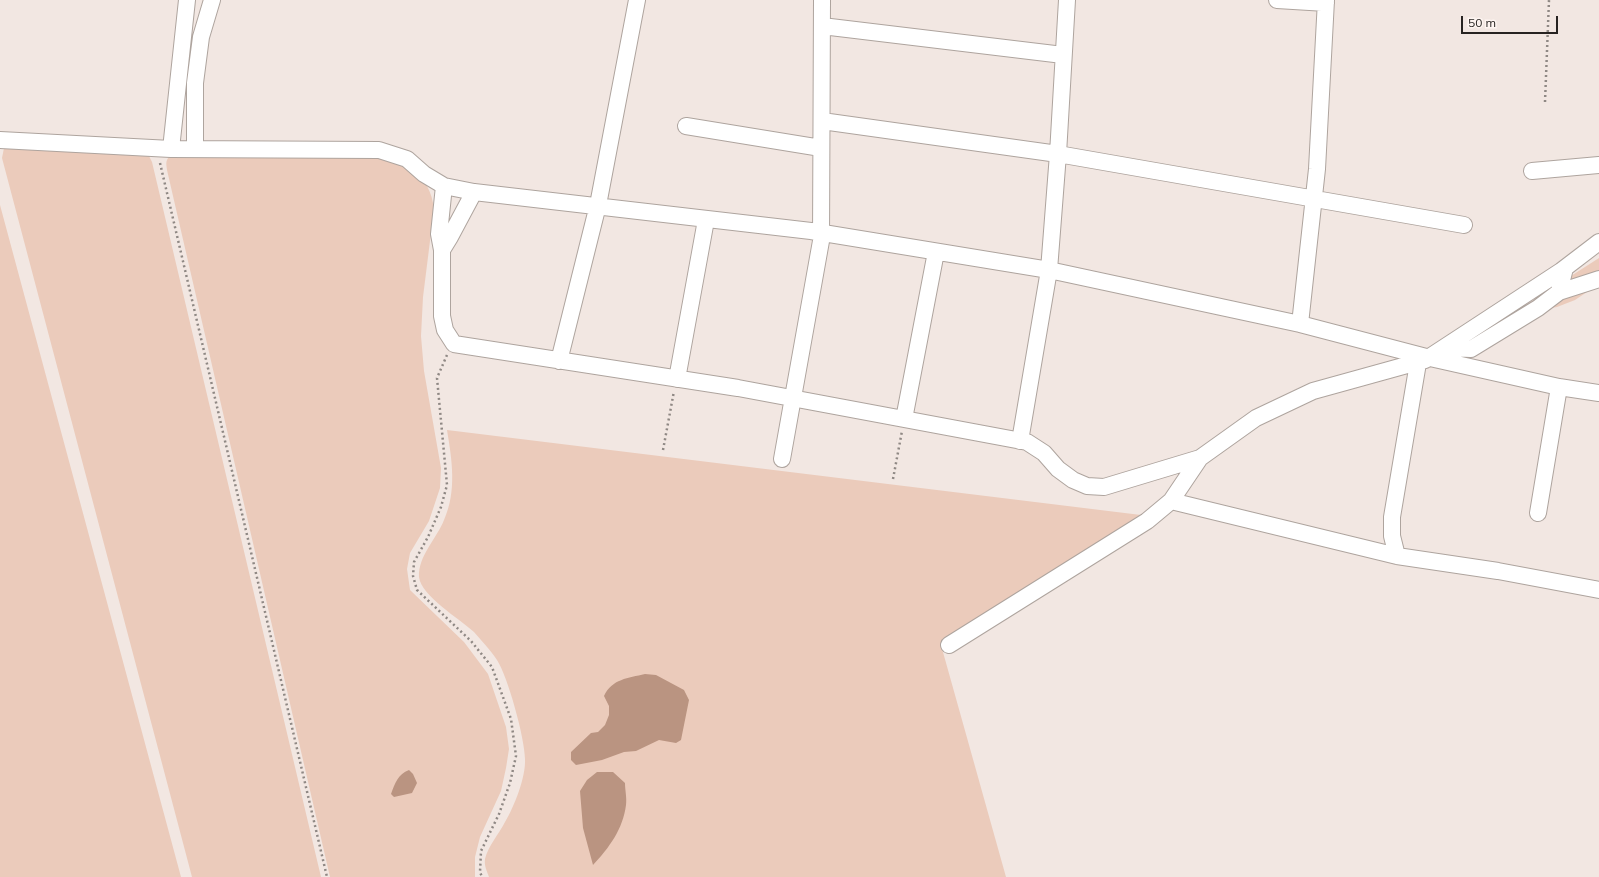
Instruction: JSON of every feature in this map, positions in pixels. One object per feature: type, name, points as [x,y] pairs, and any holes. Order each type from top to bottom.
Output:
[{"type":"street","points":[[164,149],[187,0]]},
{"type":"street","points":[[195,149],[195,83],[201,38],[212,0]]},
{"type":"street","points":[[559,361],[598,206],[637,0]]},
{"type":"street","points":[[782,459],[821,241],[822,0]]},
{"type":"street","points":[[1020,441],[1049,270],[1058,154],[1067,0]]},
{"type":"street","points":[[1277,0],[1326,2],[1317,169],[1300,324]]},
{"type":"street","points":[[822,26],[1063,55]]},
{"type":"street","points":[[822,121],[1058,154],[1464,225]]},
{"type":"street","points":[[686,126],[821,148]]},
{"type":"street","points":[[0,140],[164,149],[379,150],[407,159],[424,174],[444,186],[474,192],[821,233],[1049,270],[1300,324],[1424,360],[1599,394]]},
{"type":"street","points":[[1532,171],[1599,165]]},
{"type":"street","points":[[444,186],[439,218],[439,234],[442,250],[442,316],[446,330],[454,344],[792,398],[1027,442],[1044,453],[1058,470],[1073,480],[1087,486],[1104,487],[1200,458],[1256,418],[1313,391],[1424,360],[1446,348],[1565,268],[1599,242]]},
{"type":"street","points":[[442,250],[474,192]]},
{"type":"street","points":[[677,379],[706,220]]},
{"type":"street","points":[[904,419],[936,252]]},
{"type":"street","points":[[1559,292],[1565,268]]},
{"type":"street","points":[[1446,348],[1466,350],[1474,347],[1509,327],[1559,292],[1599,279]]},
{"type":"street","points":[[1397,556],[1392,536],[1392,517],[1424,360]]},
{"type":"street","points":[[1538,513],[1559,387]]},
{"type":"street","points":[[949,645],[1147,520],[1171,501],[1200,458]]},
{"type":"street","points":[[1171,501],[1397,556],[1498,570],[1599,590]]},
{"type":"path","points":[[1545,102],[1549,0]]},
{"type":"path","points":[[164,149],[327,877]]},
{"type":"path","points":[[454,344],[443,360],[437,378],[447,485],[441,507],[428,537],[414,562],[413,576],[417,590],[471,641],[492,667],[511,719],[516,756],[510,783],[499,814],[481,851],[480,872],[482,877]]},
{"type":"path","points":[[663,450],[677,379]]},
{"type":"path","points":[[893,479],[904,419]]},
{"type":"shaded area","points":[[4,148],[149,156],[152,162],[321,877],[192,877],[2,158]]},
{"type":"shaded area","points":[[172,155],[376,157],[407,168],[422,179],[428,187],[432,197],[434,209],[423,297],[421,336],[424,371],[441,468],[440,488],[429,521],[410,553],[407,569],[410,590],[464,642],[488,674],[506,727],[509,749],[506,768],[501,791],[480,837],[475,857],[475,877],[330,877],[167,170],[166,161]]},
{"type":"shaded area","points":[[0,205],[181,877],[0,877]]},
{"type":"shaded area","points":[[1599,258],[1599,284],[1575,300],[1557,307],[1537,311],[1457,349]]},
{"type":"shaded area","points":[[447,430],[1141,515],[941,645],[1006,877],[489,877],[485,866],[486,854],[503,827],[516,800],[524,774],[525,759],[519,723],[511,694],[497,660],[474,632],[442,607],[426,592],[419,577],[425,554],[441,527],[451,498],[452,464]]},
{"type":"shaded area","points":[[645,674],[656,675],[684,690],[689,700],[681,740],[676,743],[659,740],[636,751],[624,752],[602,760],[576,765],[571,760],[571,752],[591,733],[598,732],[605,725],[609,715],[609,706],[604,696],[607,690],[621,680]]},
{"type":"shaded area","points":[[409,770],[413,774],[417,783],[412,793],[394,797],[391,794],[396,783],[402,774]]},
{"type":"shaded area","points":[[597,772],[613,772],[625,783],[626,802],[622,822],[614,838],[593,865],[583,828],[580,791],[587,780]]}]
